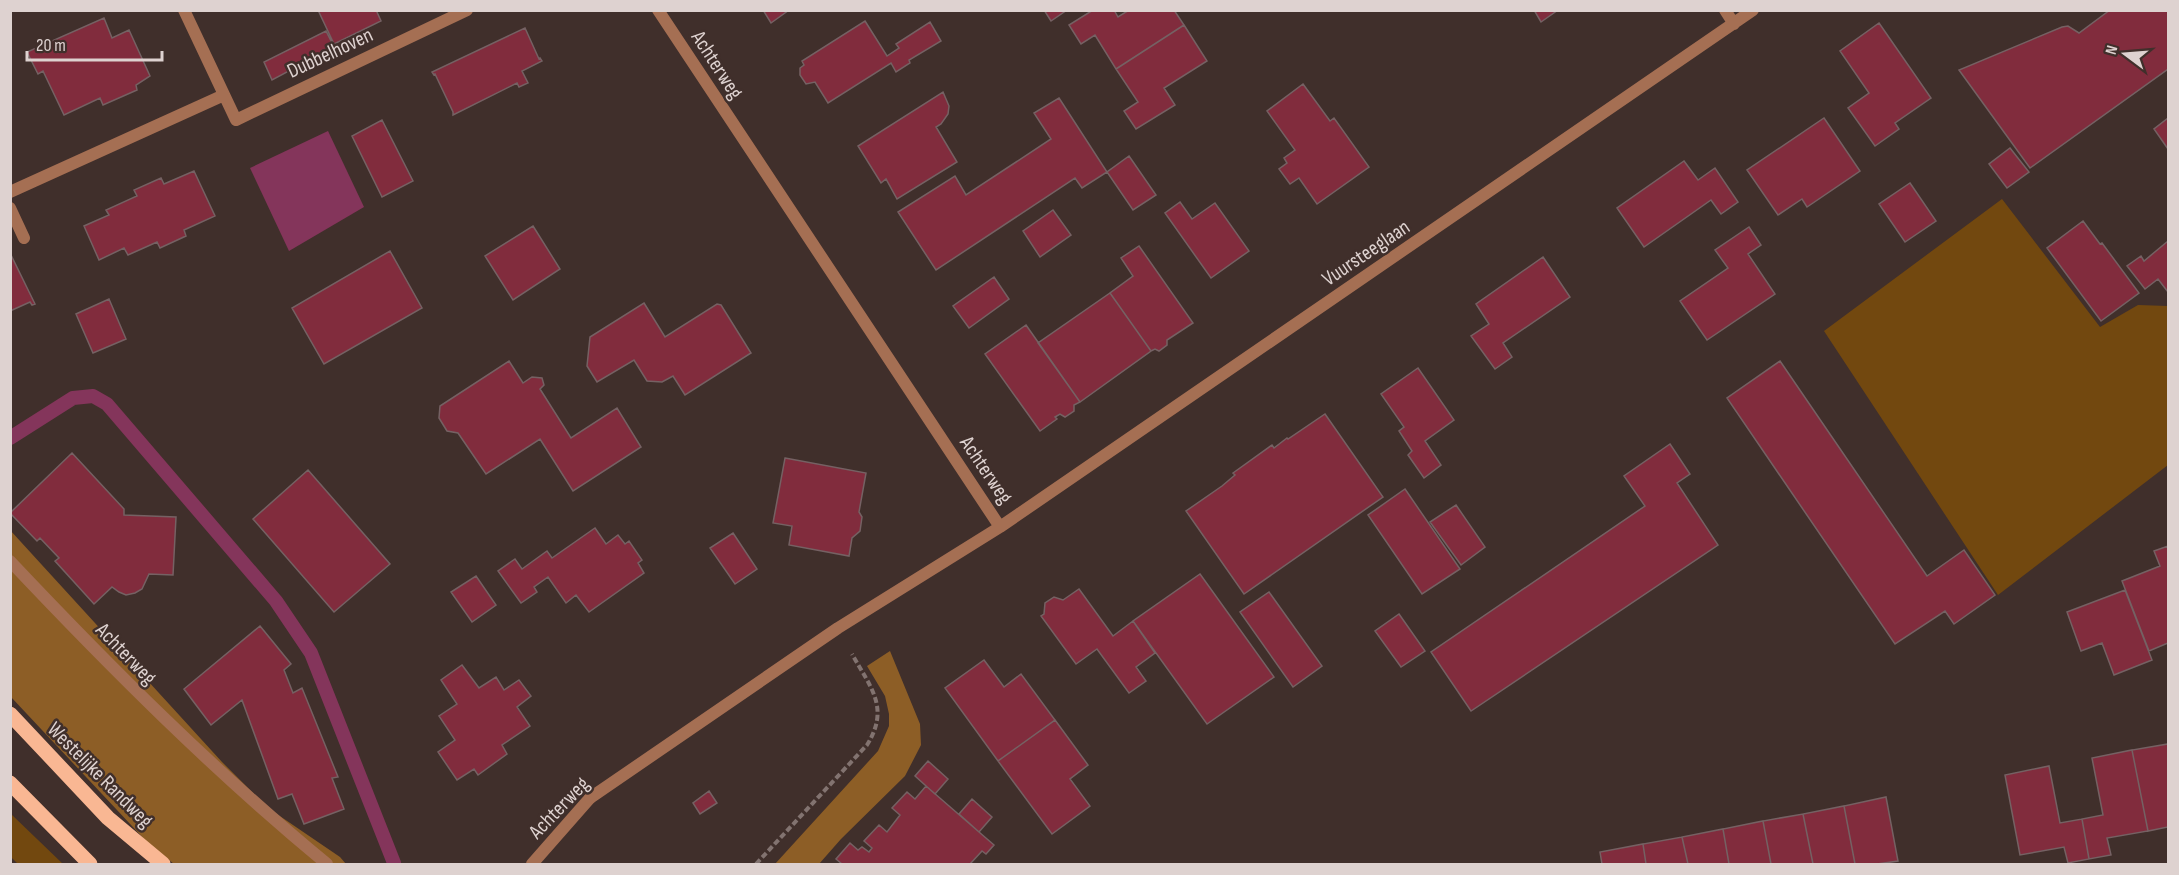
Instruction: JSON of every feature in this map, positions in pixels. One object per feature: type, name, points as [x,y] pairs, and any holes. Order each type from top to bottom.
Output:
[{"type":"main road","name":"Westelijke Randweg","points":[[10,714],[108,818],[163,864]]},
{"type":"main road","points":[[10,783],[90,864]]},
{"type":"street","name":"Dubbelhoven","points":[[184,10],[236,120],[466,10]]},
{"type":"street","name":"Achterweg","points":[[532,864],[590,798],[838,627],[1000,527],[658,10]]},
{"type":"street","points":[[1725,10],[1734,24]]},
{"type":"street","name":"Vuursteeglaan","points":[[1000,527],[1753,10]]},
{"type":"street","points":[[10,192],[224,95]]},
{"type":"street","points":[[10,208],[24,238]]},
{"type":"street","name":"Achterweg","points":[[10,561],[155,711],[292,836],[327,864]]},
{"type":"path","points":[[756,864],[867,746],[876,731],[879,714],[876,698],[838,627]]},
{"type":"shaded area","points":[[328,131],[364,207],[289,251],[250,168]]},
{"type":"shaded area","points":[[2002,199],[2100,327],[2138,305],[2168,306],[2168,465],[1998,595],[1824,331]]},
{"type":"shaded area","points":[[10,530],[222,762],[268,808],[340,857],[346,864],[174,864],[147,842],[11,697]]},
{"type":"shaded area","points":[[890,651],[920,724],[921,745],[905,776],[819,864],[775,864],[878,751],[889,726],[889,714],[885,696],[867,666]]},
{"type":"shaded area","points":[[10,814],[63,864],[18,864],[11,857]]},
{"type":"building","points":[[318,10],[376,10],[381,21],[334,44]]},
{"type":"building","points":[[763,10],[789,10],[771,23]]},
{"type":"building","points":[[1044,10],[1067,10],[1051,21]]},
{"type":"building","points":[[1093,10],[1114,10],[1118,17],[1129,10],[1174,10],[1184,25],[1116,69],[1095,35],[1081,44],[1069,25]]},
{"type":"building","points":[[1534,10],[1558,10],[1541,22]]},
{"type":"building","points":[[2110,10],[2168,10],[2168,69],[2030,168],[1959,70],[2062,27],[2068,26],[2079,33]]},
{"type":"building","points":[[104,18],[112,38],[129,30],[150,76],[136,85],[137,90],[103,105],[100,98],[64,115],[43,71],[38,74],[27,52]]},
{"type":"building","points":[[865,21],[887,56],[899,48],[896,44],[930,22],[941,41],[909,60],[910,63],[896,72],[891,63],[828,103],[815,82],[806,84],[800,75],[800,68],[804,65],[802,61]]},
{"type":"building","points":[[1879,23],[1931,98],[1895,123],[1899,129],[1875,146],[1848,108],[1869,93],[1840,51]]},
{"type":"building","points":[[1184,25],[1207,61],[1164,88],[1175,105],[1136,129],[1124,111],[1138,102],[1116,69]]},
{"type":"building","points":[[525,28],[542,61],[522,71],[528,83],[519,87],[517,83],[453,115],[435,74],[432,72]]},
{"type":"building","points":[[326,31],[334,47],[272,80],[264,62]]},
{"type":"building","points":[[1303,84],[1330,121],[1334,118],[1369,167],[1317,204],[1299,178],[1290,184],[1279,169],[1287,163],[1284,158],[1295,150],[1267,111]]},
{"type":"building","points":[[943,92],[949,106],[948,114],[936,127],[957,162],[897,199],[886,179],[881,183],[858,146]]},
{"type":"building","points":[[1059,98],[1107,172],[1082,188],[1075,178],[936,270],[898,212],[955,176],[966,195],[1051,139],[1034,113]]},
{"type":"building","points":[[1824,118],[1860,171],[1807,207],[1802,199],[1778,215],[1747,170]]},
{"type":"building","points":[[2168,118],[2168,149],[2154,129]]},
{"type":"building","points":[[382,120],[413,181],[382,197],[352,136]]},
{"type":"building","points":[[2010,148],[2029,172],[2007,188],[1989,164]]},
{"type":"building","points":[[1129,156],[1156,195],[1133,210],[1107,172]]},
{"type":"building","points":[[1684,161],[1698,180],[1715,168],[1738,202],[1721,214],[1711,200],[1644,247],[1617,208]]},
{"type":"building","points":[[194,171],[215,216],[184,230],[186,236],[160,248],[157,242],[128,255],[124,248],[99,260],[84,226],[109,215],[106,210],[137,196],[134,190],[161,178],[164,184]]},
{"type":"building","points":[[1910,183],[1936,221],[1905,242],[1879,204]]},
{"type":"building","points":[[1180,202],[1192,219],[1215,203],[1249,251],[1211,278],[1165,213]]},
{"type":"building","points":[[1053,210],[1071,235],[1040,257],[1023,231]]},
{"type":"building","points":[[2083,221],[2139,293],[2101,321],[2047,248]]},
{"type":"building","points":[[533,226],[560,269],[513,300],[485,256]]},
{"type":"building","points":[[1749,227],[1761,245],[1748,254],[1775,294],[1707,340],[1680,301],[1728,268],[1715,250]]},
{"type":"building","points":[[2168,241],[2168,292],[2158,279],[2145,289],[2127,266],[2141,256],[2144,261]]},
{"type":"building","points":[[1139,246],[1193,323],[1167,340],[1167,345],[1159,351],[1155,349],[1151,351],[1110,293],[1133,276],[1121,258]]},
{"type":"building","points":[[390,251],[422,308],[324,364],[292,308]]},
{"type":"building","points":[[10,253],[35,304],[32,305],[30,302],[10,311]]},
{"type":"building","points":[[1543,257],[1570,297],[1503,343],[1512,357],[1495,369],[1471,336],[1489,324],[1476,304]]},
{"type":"building","points":[[994,277],[1009,299],[969,328],[953,306]]},
{"type":"building","points":[[1110,293],[1151,351],[1080,402],[1038,343]]},
{"type":"building","points":[[109,299],[126,339],[93,353],[76,314]]},
{"type":"building","points":[[644,303],[665,337],[717,304],[721,305],[751,353],[685,395],[673,376],[662,382],[647,381],[634,360],[597,382],[587,366],[590,337]]},
{"type":"building","points":[[1026,325],[1080,402],[1074,405],[1074,411],[1065,417],[1060,414],[1055,417],[1057,419],[1040,431],[985,354]]},
{"type":"building","points":[[509,361],[523,383],[532,377],[542,378],[544,385],[540,389],[571,438],[617,408],[641,447],[573,491],[540,439],[486,474],[458,433],[447,431],[439,418],[440,406]]},
{"type":"building","points":[[1780,361],[1927,576],[1964,550],[1995,595],[1954,624],[1945,611],[1895,644],[1727,398]]},
{"type":"building","points":[[1418,368],[1454,420],[1425,441],[1441,465],[1424,478],[1408,455],[1412,451],[1399,431],[1404,427],[1381,394]]},
{"type":"building","points":[[1325,414],[1383,497],[1244,594],[1186,511],[1222,486],[1235,475],[1233,473],[1272,445],[1274,448]]},
{"type":"building","points":[[1670,444],[1690,474],[1677,483],[1718,545],[1471,711],[1431,652],[1645,506],[1624,476]]},
{"type":"building","points":[[72,453],[124,509],[124,515],[176,517],[173,575],[149,574],[142,589],[126,595],[112,587],[94,604],[55,561],[59,558],[40,538],[37,541],[10,513]]},
{"type":"building","points":[[785,458],[866,473],[859,512],[862,517],[860,531],[852,538],[849,556],[789,545],[792,526],[773,523]]},
{"type":"building","points":[[308,470],[390,564],[334,612],[253,519]]},
{"type":"building","points":[[1405,489],[1460,569],[1422,594],[1368,515]]},
{"type":"building","points":[[1456,505],[1485,547],[1461,565],[1430,522]]},
{"type":"building","points":[[595,528],[606,544],[618,535],[625,544],[629,541],[642,560],[638,563],[644,573],[589,612],[576,595],[566,603],[548,577],[534,587],[537,592],[521,603],[498,571],[515,559],[522,569],[547,551],[552,558]]},
{"type":"building","points":[[733,533],[757,569],[735,584],[710,548]]},
{"type":"building","points":[[2168,546],[2168,643],[2149,651],[2122,581],[2160,566],[2154,551]]},
{"type":"building","points":[[1200,574],[1274,677],[1207,724],[1133,621]]},
{"type":"building","points":[[476,576],[496,605],[472,622],[451,592]]},
{"type":"building","points":[[1079,589],[1113,636],[1133,621],[1155,653],[1136,667],[1146,681],[1129,693],[1097,649],[1076,664],[1041,616],[1044,614],[1045,603],[1054,597],[1063,600]]},
{"type":"building","points":[[2125,590],[2152,660],[2114,675],[2102,643],[2081,651],[2067,612]]},
{"type":"building","points":[[1269,592],[1322,666],[1293,687],[1240,612]]},
{"type":"building","points":[[1399,614],[1425,651],[1401,667],[1375,631]]},
{"type":"building","points":[[260,626],[291,664],[284,670],[293,693],[302,688],[338,777],[332,778],[344,809],[304,824],[292,794],[278,799],[242,700],[211,725],[184,689]]},
{"type":"building","points":[[984,660],[1004,687],[1021,674],[1055,720],[998,761],[945,688]]},
{"type":"building","points":[[462,665],[479,688],[496,677],[504,690],[519,680],[531,696],[517,707],[530,726],[502,745],[507,754],[478,775],[474,769],[457,780],[438,752],[455,740],[439,716],[457,704],[441,680]]},
{"type":"building","points":[[1055,720],[1088,765],[1070,779],[1090,806],[1052,834],[998,761]]},
{"type":"building","points":[[2168,744],[2168,827],[2148,831],[2132,750]]},
{"type":"building","points":[[2132,750],[2148,831],[2107,838],[2111,855],[2089,859],[2082,819],[2103,815],[2092,758]]},
{"type":"building","points":[[928,761],[948,779],[935,794],[915,776]]},
{"type":"building","points":[[2049,766],[2060,823],[2082,819],[2089,859],[2068,863],[2064,847],[2020,855],[2005,775]]},
{"type":"building","points":[[926,786],[994,845],[986,854],[982,851],[970,864],[842,864],[836,859],[850,843],[858,850],[862,847],[869,852],[872,848],[864,841],[879,825],[887,832],[900,815],[892,808],[907,792],[915,799]]},
{"type":"building","points":[[709,791],[717,803],[700,814],[693,803]]},
{"type":"building","points":[[1886,797],[1898,861],[1855,864],[1844,806]]},
{"type":"building","points":[[972,799],[992,817],[979,832],[959,814]]},
{"type":"building","points":[[1844,806],[1855,864],[1813,864],[1803,814]]},
{"type":"building","points":[[1803,814],[1813,864],[1771,864],[1763,821]]},
{"type":"building","points":[[1763,821],[1771,864],[1729,864],[1723,829]]},
{"type":"building","points":[[1723,829],[1729,864],[1688,864],[1682,837]]},
{"type":"building","points":[[1682,837],[1688,864],[1646,864],[1643,844]]},
{"type":"building","points":[[1643,844],[1646,864],[1602,864],[1600,852]]},
{"type":"waterway","points":[[10,438],[73,398],[93,396],[107,404],[276,601],[311,653],[394,863]]}]
